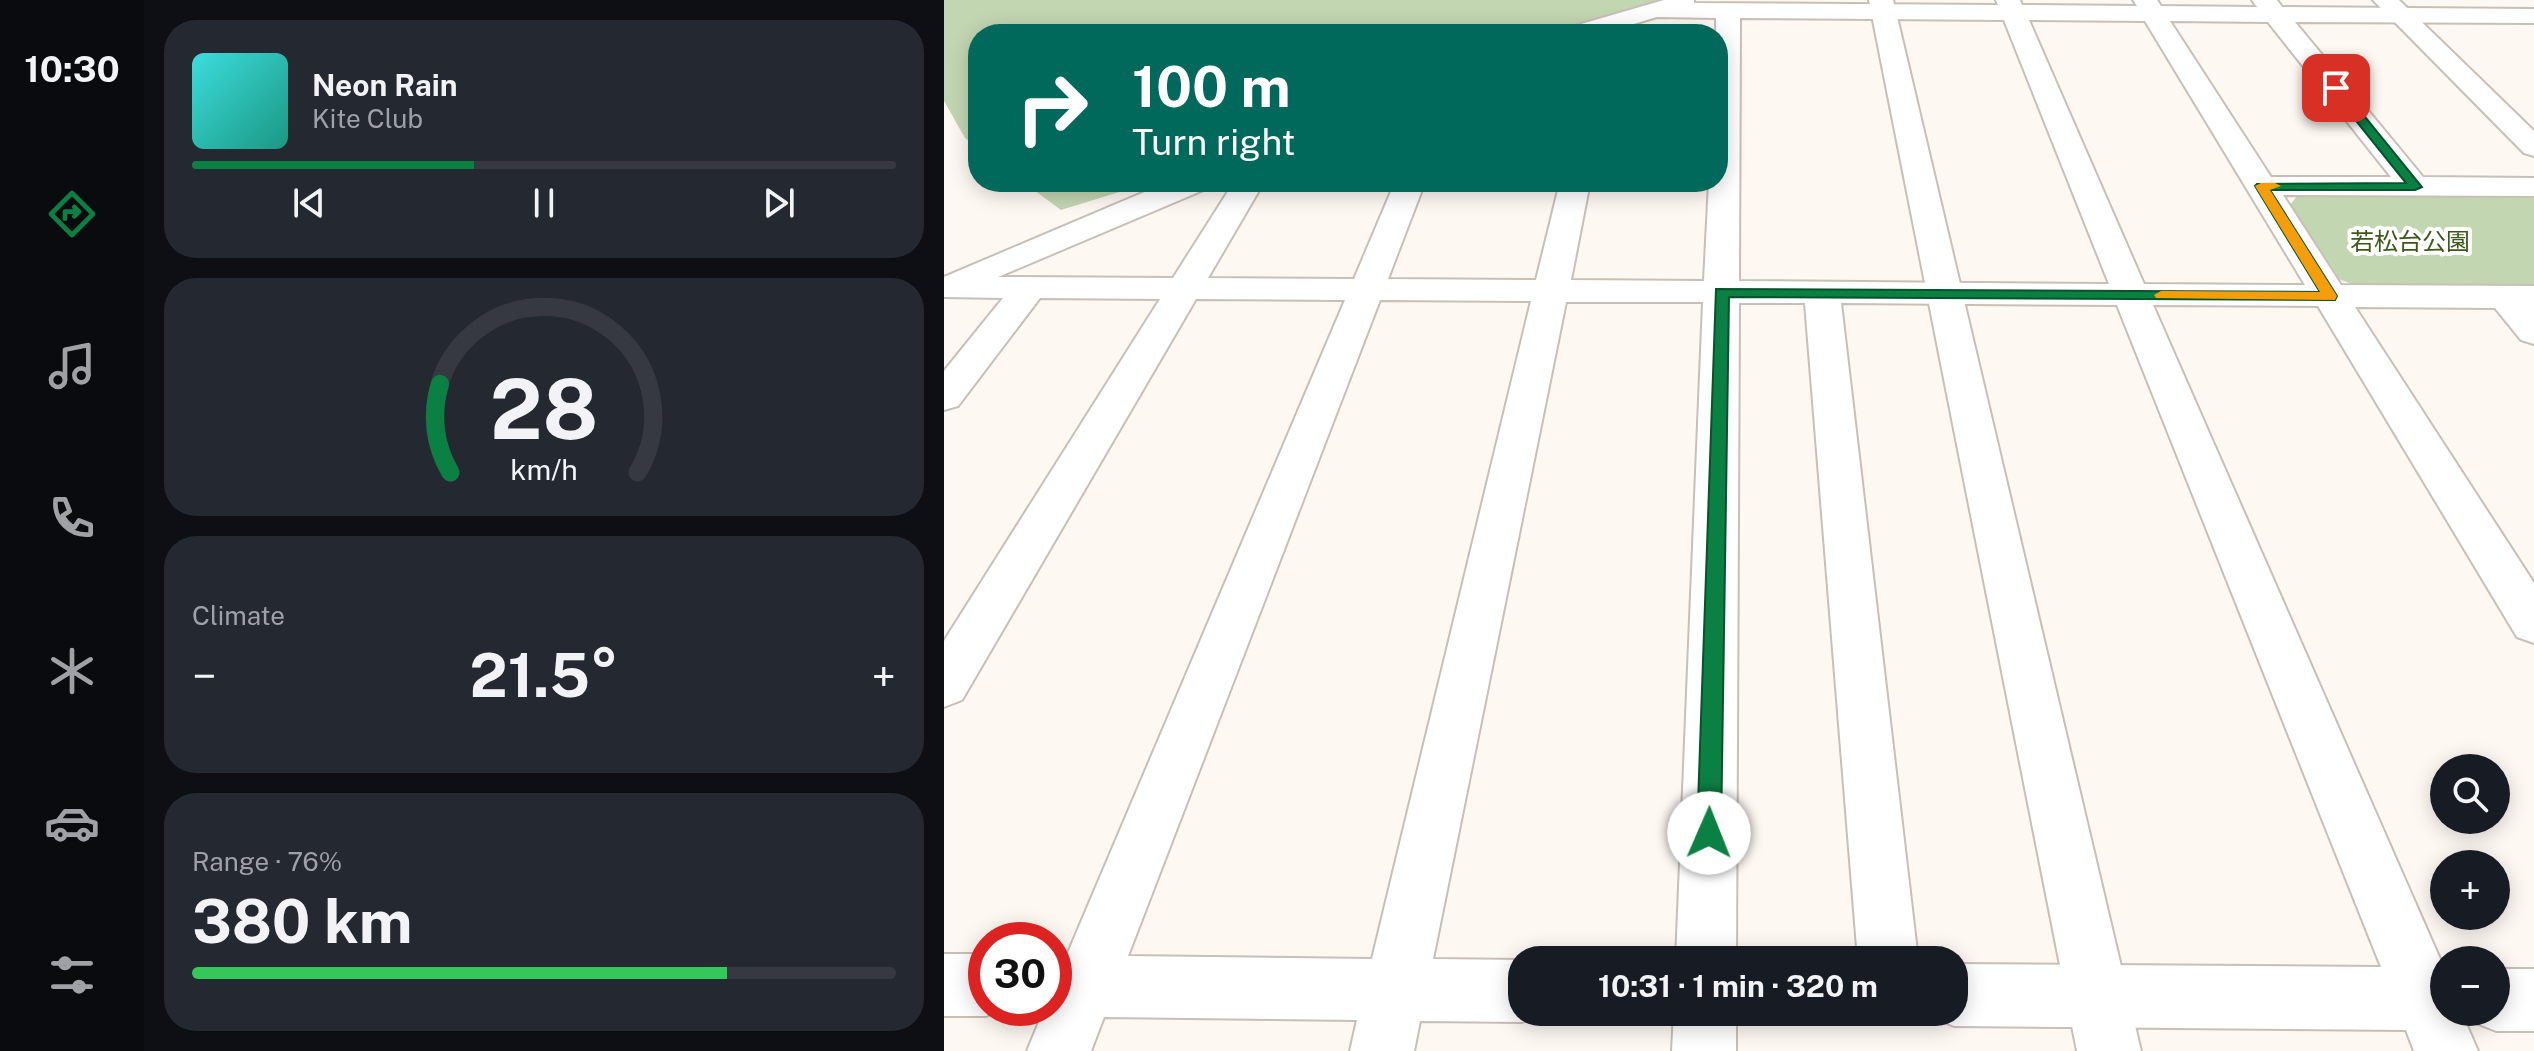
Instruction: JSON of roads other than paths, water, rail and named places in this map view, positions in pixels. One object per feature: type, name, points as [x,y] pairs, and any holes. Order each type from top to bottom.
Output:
[{"type":"street","points":[[1655,10],[1709,5]]},
{"type":"street","points":[[1621,24],[1655,10],[1709,5],[2393,7],[2526,14]]},
{"type":"street","points":[[1882,6],[2103,1024]]},
{"type":"street","points":[[2011,6],[2430,997]]},
{"type":"street","points":[[2149,7],[2534,623]]},
{"type":"street","points":[[2270,7],[2415,187]]},
{"type":"street","points":[[2393,7],[2534,147]]},
{"type":"street","points":[[2261,186],[2534,187]]},
{"type":"street","points":[[944,287],[1171,192]]},
{"type":"street","points":[[944,685],[1243,192]]},
{"type":"street","points":[[1072,981],[1406,192]]},
{"type":"street","points":[[1382,1051],[1573,192]]},
{"type":"street","points":[[1706,946],[1722,292],[1717,192]]},
{"type":"street","points":[[944,287],[2519,297],[2534,332]]},
{"type":"street","points":[[944,397],[1030,288]]},
{"type":"street","points":[[1822,293],[1887,946]]},
{"type":"street","points":[[944,985],[968,985]]},
{"type":"street","points":[[1072,986],[1508,991]]},
{"type":"street","points":[[1968,998],[2103,1024],[2430,1016]]},
{"type":"street","points":[[2510,1000],[2534,1000]]},
{"type":"street","points":[[1059,1051],[1063,1026]]},
{"type":"street","points":[[1704,1051],[1705,1026]]},
{"type":"park label","name":"若松台公園","points":[[2410,242]]}]
